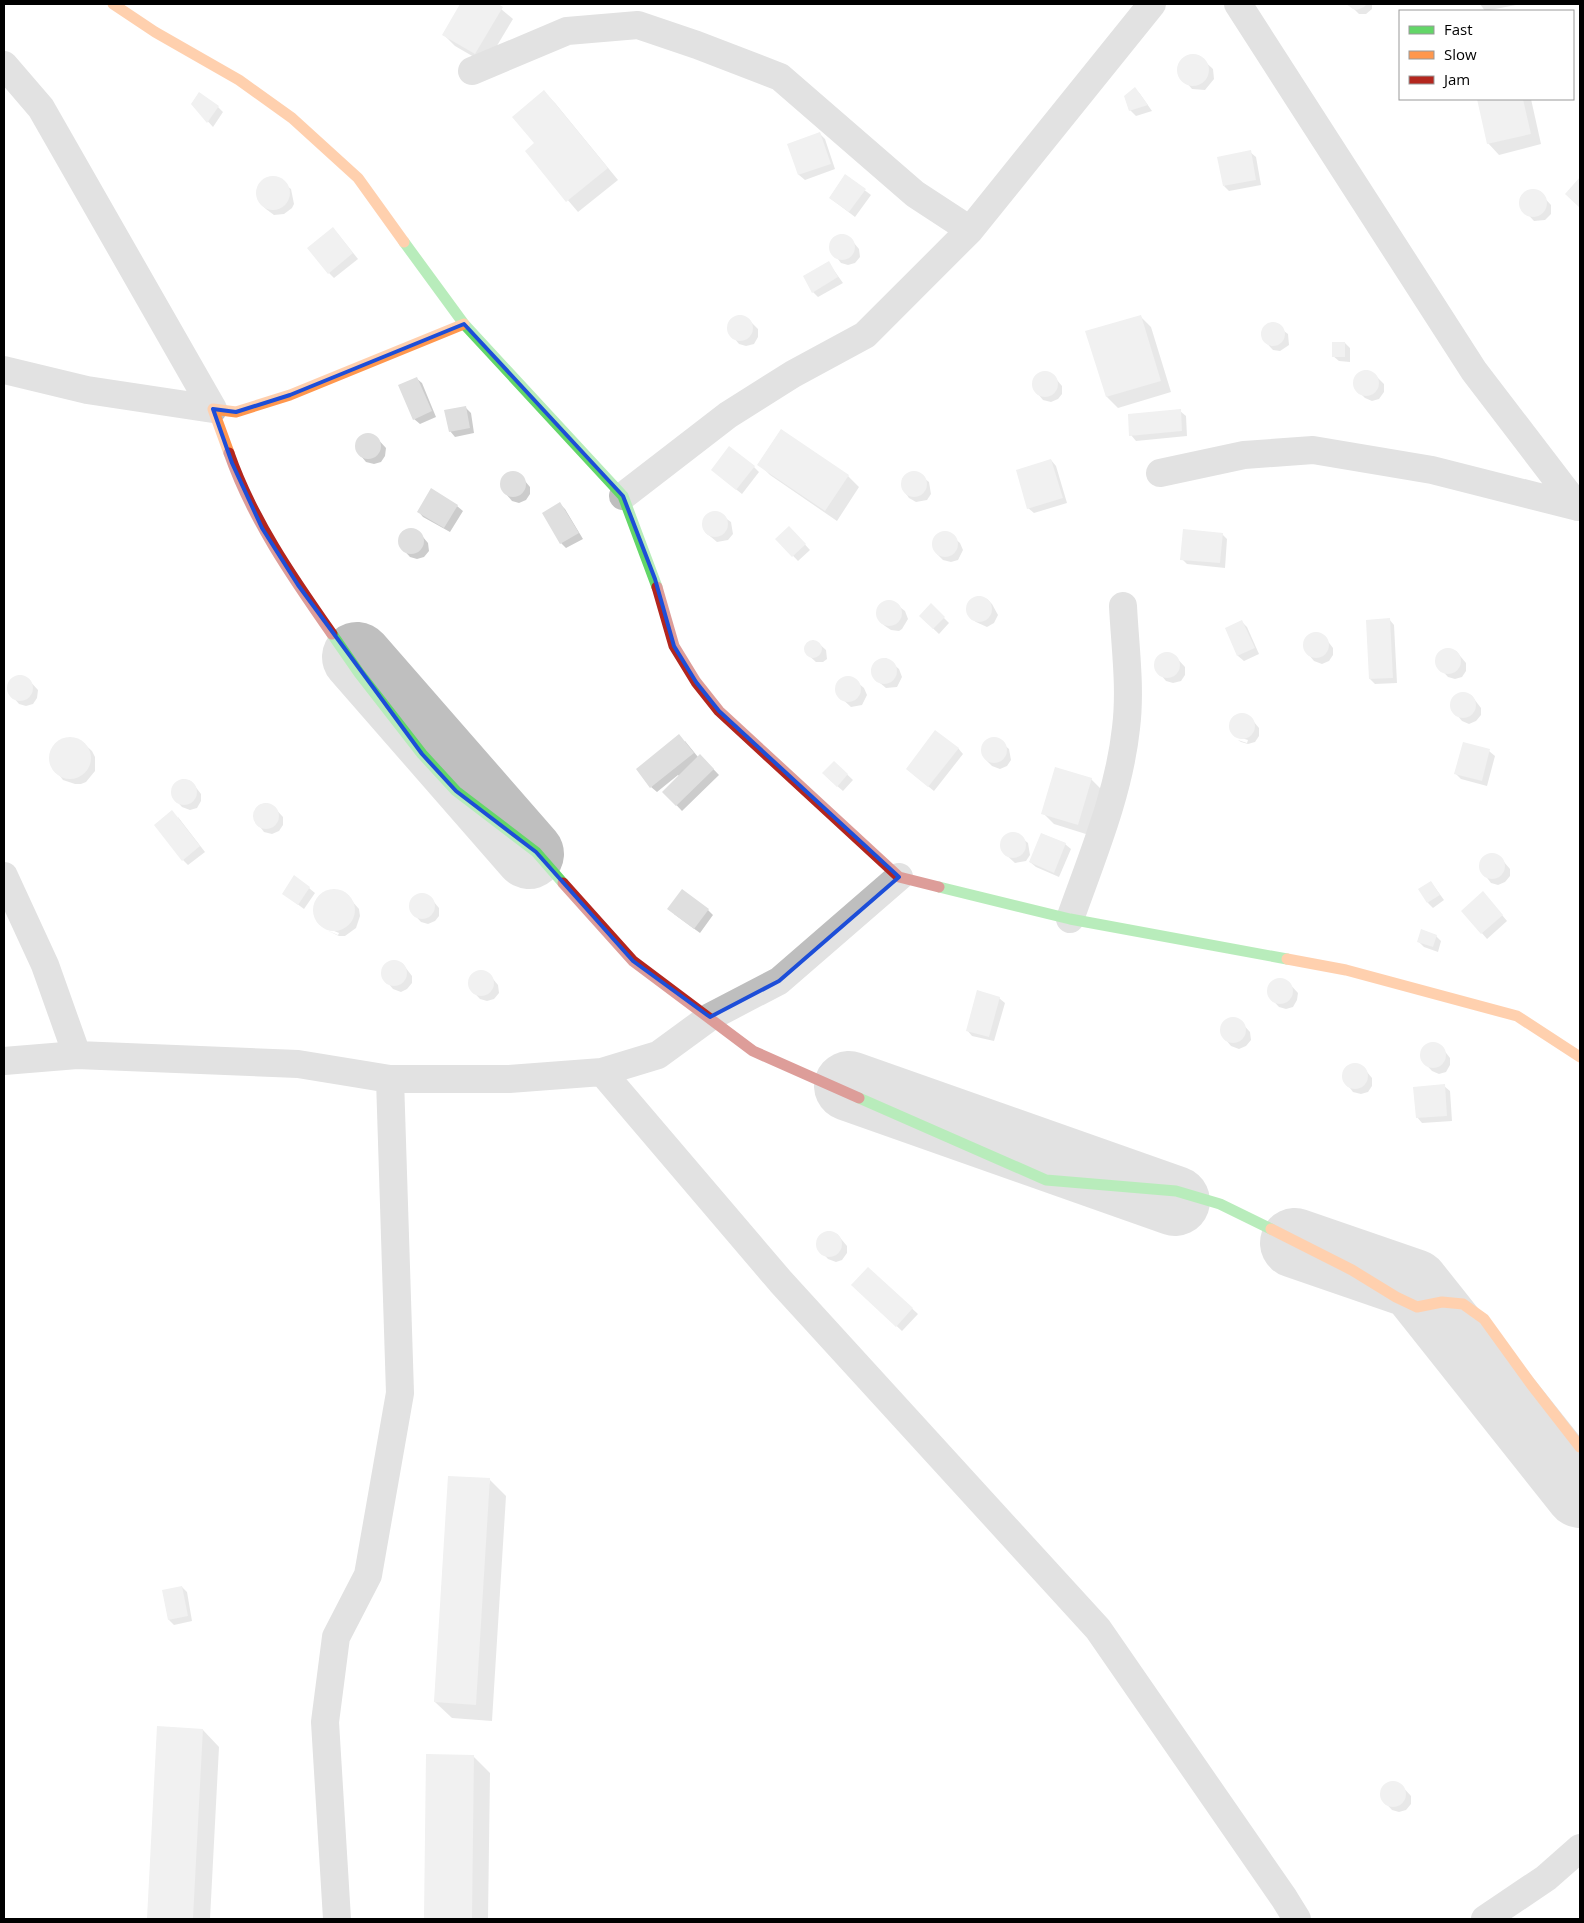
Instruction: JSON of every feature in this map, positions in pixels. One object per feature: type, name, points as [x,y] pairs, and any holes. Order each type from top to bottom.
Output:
[{"type":"street","points":[[113,4],[155,32],[239,80],[292,118],[358,178],[464,324],[623,496],[655,579],[674,646],[696,682],[719,711],[899,877],[1070,919],[1346,970],[1517,1016],[1580,1057]]},
{"type":"street","points":[[623,496],[728,415],[793,374],[865,335],[970,230],[1152,4]]},
{"type":"street","points":[[1238,4],[1474,371],[1579,507]]},
{"type":"street","points":[[472,71],[567,31],[638,25],[697,45],[780,77],[915,194],[970,230]]},
{"type":"street","points":[[4,65],[41,108],[213,409],[232,464],[262,528],[298,586],[359,673],[422,754],[456,791],[536,852],[592,917],[634,961],[754,1051],[1046,1180],[1176,1192],[1220,1204],[1352,1270],[1396,1297],[1417,1307],[1442,1302],[1463,1304],[1484,1319],[1531,1384],[1580,1446]]},
{"type":"street","points":[[4,370],[87,390],[236,412],[290,395],[464,324]]},
{"type":"street","points":[[1160,473],[1244,455],[1313,450],[1432,470],[1579,507]]},
{"type":"street","points":[[1070,919],[1116,787],[1126,728],[1127,682],[1123,606]]},
{"type":"street","points":[[4,876],[45,965],[78,1055]]},
{"type":"street","points":[[4,1061],[78,1055],[298,1064],[390,1079],[509,1079],[602,1072],[658,1056],[710,1018],[779,981],[899,877]]},
{"type":"street","points":[[602,1072],[781,1282],[1098,1629],[1279,1890],[1297,1919]]},
{"type":"street","points":[[337,1919],[325,1722],[336,1637],[368,1575],[400,1393],[390,1079]]},
{"type":"street","points":[[1485,1919],[1546,1878],[1580,1848]]},
{"type":"highlighted area","points":[[464,324],[623,496],[655,579],[674,646],[696,682],[719,711],[899,877],[779,981],[710,1017],[633,961],[536,852],[456,791],[422,754],[298,585],[262,528],[232,463],[213,409],[236,412],[290,395]]},
{"type":"building","points":[[460,4],[498,4],[503,7],[475,54],[442,35]]},
{"type":"building","points":[[1346,4],[1367,4],[1357,10]]},
{"type":"building","points":[[1193,54],[1199,55],[1204,59],[1208,64],[1208,76],[1204,81],[1199,85],[1193,86],[1187,85],[1182,81],[1178,76],[1177,70],[1178,64],[1182,59],[1187,55]]},
{"type":"building","points":[[1135,87],[1148,105],[1129,111],[1124,96]]},
{"type":"building","points":[[544,90],[608,168],[566,202],[525,151],[534,143],[512,117]]},
{"type":"building","points":[[199,92],[219,106],[207,123],[191,104]]},
{"type":"building","points":[[1477,100],[1523,100],[1531,134],[1487,144]]},
{"type":"building","points":[[820,132],[831,164],[798,175],[787,144]]},
{"type":"building","points":[[1251,150],[1256,180],[1223,186],[1217,157]]},
{"type":"building","points":[[845,174],[866,189],[849,212],[829,198]]},
{"type":"building","points":[[273,176],[280,177],[285,181],[289,186],[289,200],[285,205],[280,209],[273,210],[266,209],[261,205],[257,200],[256,193],[257,186],[261,181],[266,177]]},
{"type":"building","points":[[1580,177],[1580,208],[1565,194]]},
{"type":"building","points":[[1533,189],[1543,193],[1547,203],[1543,213],[1533,217],[1523,213],[1519,203],[1523,193]]},
{"type":"building","points":[[333,227],[353,253],[328,274],[307,248]]},
{"type":"building","points":[[842,234],[851,238],[855,247],[851,256],[842,260],[833,256],[829,247],[833,238]]},
{"type":"building","points":[[829,261],[838,277],[812,293],[803,276]]},
{"type":"building","points":[[740,315],[749,319],[753,328],[749,337],[740,341],[731,337],[727,328],[731,319]]},
{"type":"building","points":[[1141,315],[1161,381],[1106,397],[1085,331]]},
{"type":"building","points":[[1273,322],[1282,325],[1285,334],[1282,343],[1273,346],[1264,343],[1261,334],[1264,325]]},
{"type":"building","points":[[1332,342],[1345,342],[1345,357],[1332,357]]},
{"type":"building","points":[[1366,370],[1375,374],[1379,383],[1375,392],[1366,396],[1357,392],[1353,383],[1357,374]]},
{"type":"building","points":[[1045,371],[1054,375],[1058,384],[1054,393],[1045,397],[1036,393],[1032,384],[1036,375]]},
{"type":"building","points":[[417,377],[432,411],[413,420],[398,385]]},
{"type":"building","points":[[466,406],[470,428],[449,432],[444,410]]},
{"type":"building","points":[[1181,409],[1182,431],[1129,436],[1128,414]]},
{"type":"building","points":[[781,429],[849,475],[825,511],[757,465]]},
{"type":"building","points":[[368,433],[377,437],[381,446],[377,455],[368,459],[359,455],[355,446],[359,437]]},
{"type":"building","points":[[729,446],[755,466],[736,490],[711,470]]},
{"type":"building","points":[[1051,459],[1063,498],[1027,509],[1016,470]]},
{"type":"building","points":[[513,471],[522,475],[526,484],[522,493],[513,497],[504,493],[500,484],[504,475]]},
{"type":"building","points":[[914,471],[924,474],[927,484],[924,494],[914,497],[904,494],[901,484],[904,474]]},
{"type":"building","points":[[431,488],[458,505],[444,528],[417,512]]},
{"type":"building","points":[[560,502],[579,533],[560,544],[542,513]]},
{"type":"building","points":[[715,511],[725,514],[728,524],[725,534],[715,537],[705,534],[702,524],[705,514]]},
{"type":"building","points":[[789,526],[806,544],[792,557],[775,539]]},
{"type":"building","points":[[411,528],[420,532],[424,541],[420,550],[411,554],[402,550],[398,541],[402,532]]},
{"type":"building","points":[[1183,529],[1223,533],[1220,563],[1180,560]]},
{"type":"building","points":[[945,531],[955,534],[958,544],[955,554],[945,557],[935,554],[932,544],[935,534]]},
{"type":"building","points":[[979,596],[988,600],[992,609],[988,618],[979,622],[970,618],[966,609],[970,600]]},
{"type":"building","points":[[889,600],[899,603],[902,613],[899,623],[889,626],[879,623],[876,613],[879,603]]},
{"type":"building","points":[[931,603],[945,617],[933,629],[919,616]]},
{"type":"building","points":[[1390,618],[1393,678],[1369,679],[1366,620]]},
{"type":"building","points":[[1242,620],[1255,648],[1237,656],[1225,628]]},
{"type":"building","points":[[1316,632],[1325,636],[1329,645],[1325,654],[1316,658],[1307,654],[1303,645],[1307,636]]},
{"type":"building","points":[[809,640],[817,640],[822,645],[820,656],[809,658],[804,653],[804,645]]},
{"type":"building","points":[[1448,648],[1457,652],[1461,661],[1457,670],[1448,674],[1439,670],[1435,661],[1439,652]]},
{"type":"building","points":[[1167,652],[1176,656],[1180,665],[1176,674],[1167,678],[1158,674],[1154,665],[1158,656]]},
{"type":"building","points":[[884,658],[893,662],[897,671],[893,680],[884,684],[875,680],[871,671],[875,662]]},
{"type":"building","points":[[20,675],[29,679],[33,688],[29,697],[20,701],[11,697],[7,688],[11,679]]},
{"type":"building","points":[[848,676],[858,679],[861,689],[858,699],[848,702],[838,699],[835,689],[838,679]]},
{"type":"building","points":[[1463,692],[1472,696],[1476,705],[1472,714],[1463,718],[1454,714],[1450,705],[1454,696]]},
{"type":"building","points":[[1242,713],[1251,717],[1255,726],[1251,735],[1242,739],[1233,735],[1229,726],[1233,717]]},
{"type":"building","points":[[935,730],[959,748],[928,787],[906,769]]},
{"type":"building","points":[[679,734],[694,753],[650,788],[636,769]]},
{"type":"building","points":[[74,737],[82,740],[88,746],[91,758],[88,770],[82,776],[66,779],[58,776],[52,770],[49,754],[52,746],[58,740]]},
{"type":"building","points":[[994,737],[1003,741],[1007,750],[1003,759],[994,763],[985,759],[981,750],[985,741]]},
{"type":"building","points":[[1463,742],[1490,749],[1482,781],[1454,774]]},
{"type":"building","points":[[700,754],[714,769],[676,806],[662,792]]},
{"type":"building","points":[[834,761],[848,774],[837,787],[822,773]]},
{"type":"building","points":[[1055,767],[1092,778],[1078,825],[1041,814]]},
{"type":"building","points":[[184,779],[193,783],[197,792],[193,801],[184,805],[175,801],[171,792],[175,783]]},
{"type":"building","points":[[266,803],[275,807],[279,816],[275,825],[266,829],[257,825],[253,816],[257,807]]},
{"type":"building","points":[[172,810],[200,846],[182,861],[154,825]]},
{"type":"building","points":[[1013,832],[1023,835],[1026,845],[1023,855],[1013,858],[1003,855],[1000,845],[1003,835]]},
{"type":"building","points":[[1041,833],[1066,843],[1054,873],[1029,862]]},
{"type":"building","points":[[1492,853],[1501,857],[1505,866],[1501,875],[1492,879],[1483,875],[1479,866],[1483,857]]},
{"type":"building","points":[[294,875],[310,887],[298,905],[282,894]]},
{"type":"building","points":[[1431,881],[1440,895],[1427,903],[1418,889]]},
{"type":"building","points":[[338,889],[346,892],[352,898],[355,910],[352,922],[346,928],[330,931],[322,928],[316,922],[313,906],[316,898],[322,892]]},
{"type":"building","points":[[682,889],[709,909],[694,929],[667,909]]},
{"type":"building","points":[[1483,891],[1503,915],[1481,934],[1461,911]]},
{"type":"building","points":[[422,893],[431,897],[435,906],[431,915],[422,919],[413,915],[409,906],[413,897]]},
{"type":"building","points":[[1421,929],[1437,935],[1433,947],[1417,942]]},
{"type":"building","points":[[394,960],[403,964],[407,973],[403,982],[394,986],[385,982],[381,973],[385,964]]},
{"type":"building","points":[[481,970],[490,974],[494,983],[490,992],[481,996],[472,992],[468,983],[472,974]]},
{"type":"building","points":[[1280,978],[1289,982],[1293,991],[1289,1000],[1280,1004],[1271,1000],[1267,991],[1271,982]]},
{"type":"building","points":[[977,990],[1000,997],[989,1037],[966,1031]]},
{"type":"building","points":[[1233,1017],[1242,1021],[1246,1030],[1242,1039],[1233,1043],[1224,1039],[1220,1030],[1224,1021]]},
{"type":"building","points":[[1433,1042],[1442,1046],[1446,1055],[1442,1064],[1433,1068],[1424,1064],[1420,1055],[1424,1046]]},
{"type":"building","points":[[1355,1063],[1364,1067],[1368,1076],[1364,1085],[1355,1089],[1346,1085],[1342,1076],[1346,1067]]},
{"type":"building","points":[[1445,1084],[1447,1116],[1416,1118],[1413,1087]]},
{"type":"building","points":[[829,1231],[838,1235],[842,1244],[838,1253],[829,1257],[820,1253],[816,1244],[820,1235]]},
{"type":"building","points":[[868,1267],[913,1308],[896,1327],[851,1285]]},
{"type":"building","points":[[448,1476],[490,1478],[476,1705],[434,1702]]},
{"type":"building","points":[[182,1586],[188,1616],[168,1620],[162,1590]]},
{"type":"building","points":[[157,1726],[203,1729],[193,1919],[147,1919]]},
{"type":"building","points":[[426,1754],[474,1755],[472,1919],[424,1919]]},
{"type":"building","points":[[1393,1781],[1402,1785],[1406,1794],[1402,1803],[1393,1807],[1384,1803],[1380,1794],[1384,1785]]},
{"type":"waterway","points":[[357,657],[529,854]]},
{"type":"waterway","points":[[849,1086],[1175,1201]]},
{"type":"waterway","points":[[1295,1243],[1414,1284],[1580,1493]]},
{"type":"traffic: fast","points":[[404,242],[464,324],[623,496],[657,587]]},
{"type":"traffic: fast","points":[[332,634],[359,673],[422,754],[456,791],[536,852],[563,883]]},
{"type":"traffic: fast","points":[[939,887],[1070,919],[1287,959]]},
{"type":"traffic: fast","points":[[859,1098],[1046,1180],[1176,1191],[1220,1204],[1271,1229]]},
{"type":"traffic: slow","points":[[113,4],[155,32],[239,80],[292,118],[358,178],[404,242]]},
{"type":"traffic: slow","points":[[229,453],[213,409],[236,412],[290,395],[464,324]]},
{"type":"traffic: slow","points":[[1287,959],[1346,970],[1517,1016],[1580,1057]]},
{"type":"traffic: slow","points":[[1271,1229],[1352,1270],[1396,1297],[1417,1307],[1442,1302],[1463,1304],[1484,1319],[1580,1447]]},
{"type":"traffic: jam","points":[[229,453],[249,501],[274,547],[332,634]]},
{"type":"traffic: jam","points":[[657,587],[674,646],[696,682],[719,711],[899,877],[939,887]]},
{"type":"traffic: jam","points":[[563,883],[633,961],[753,1051],[859,1098]]}]
